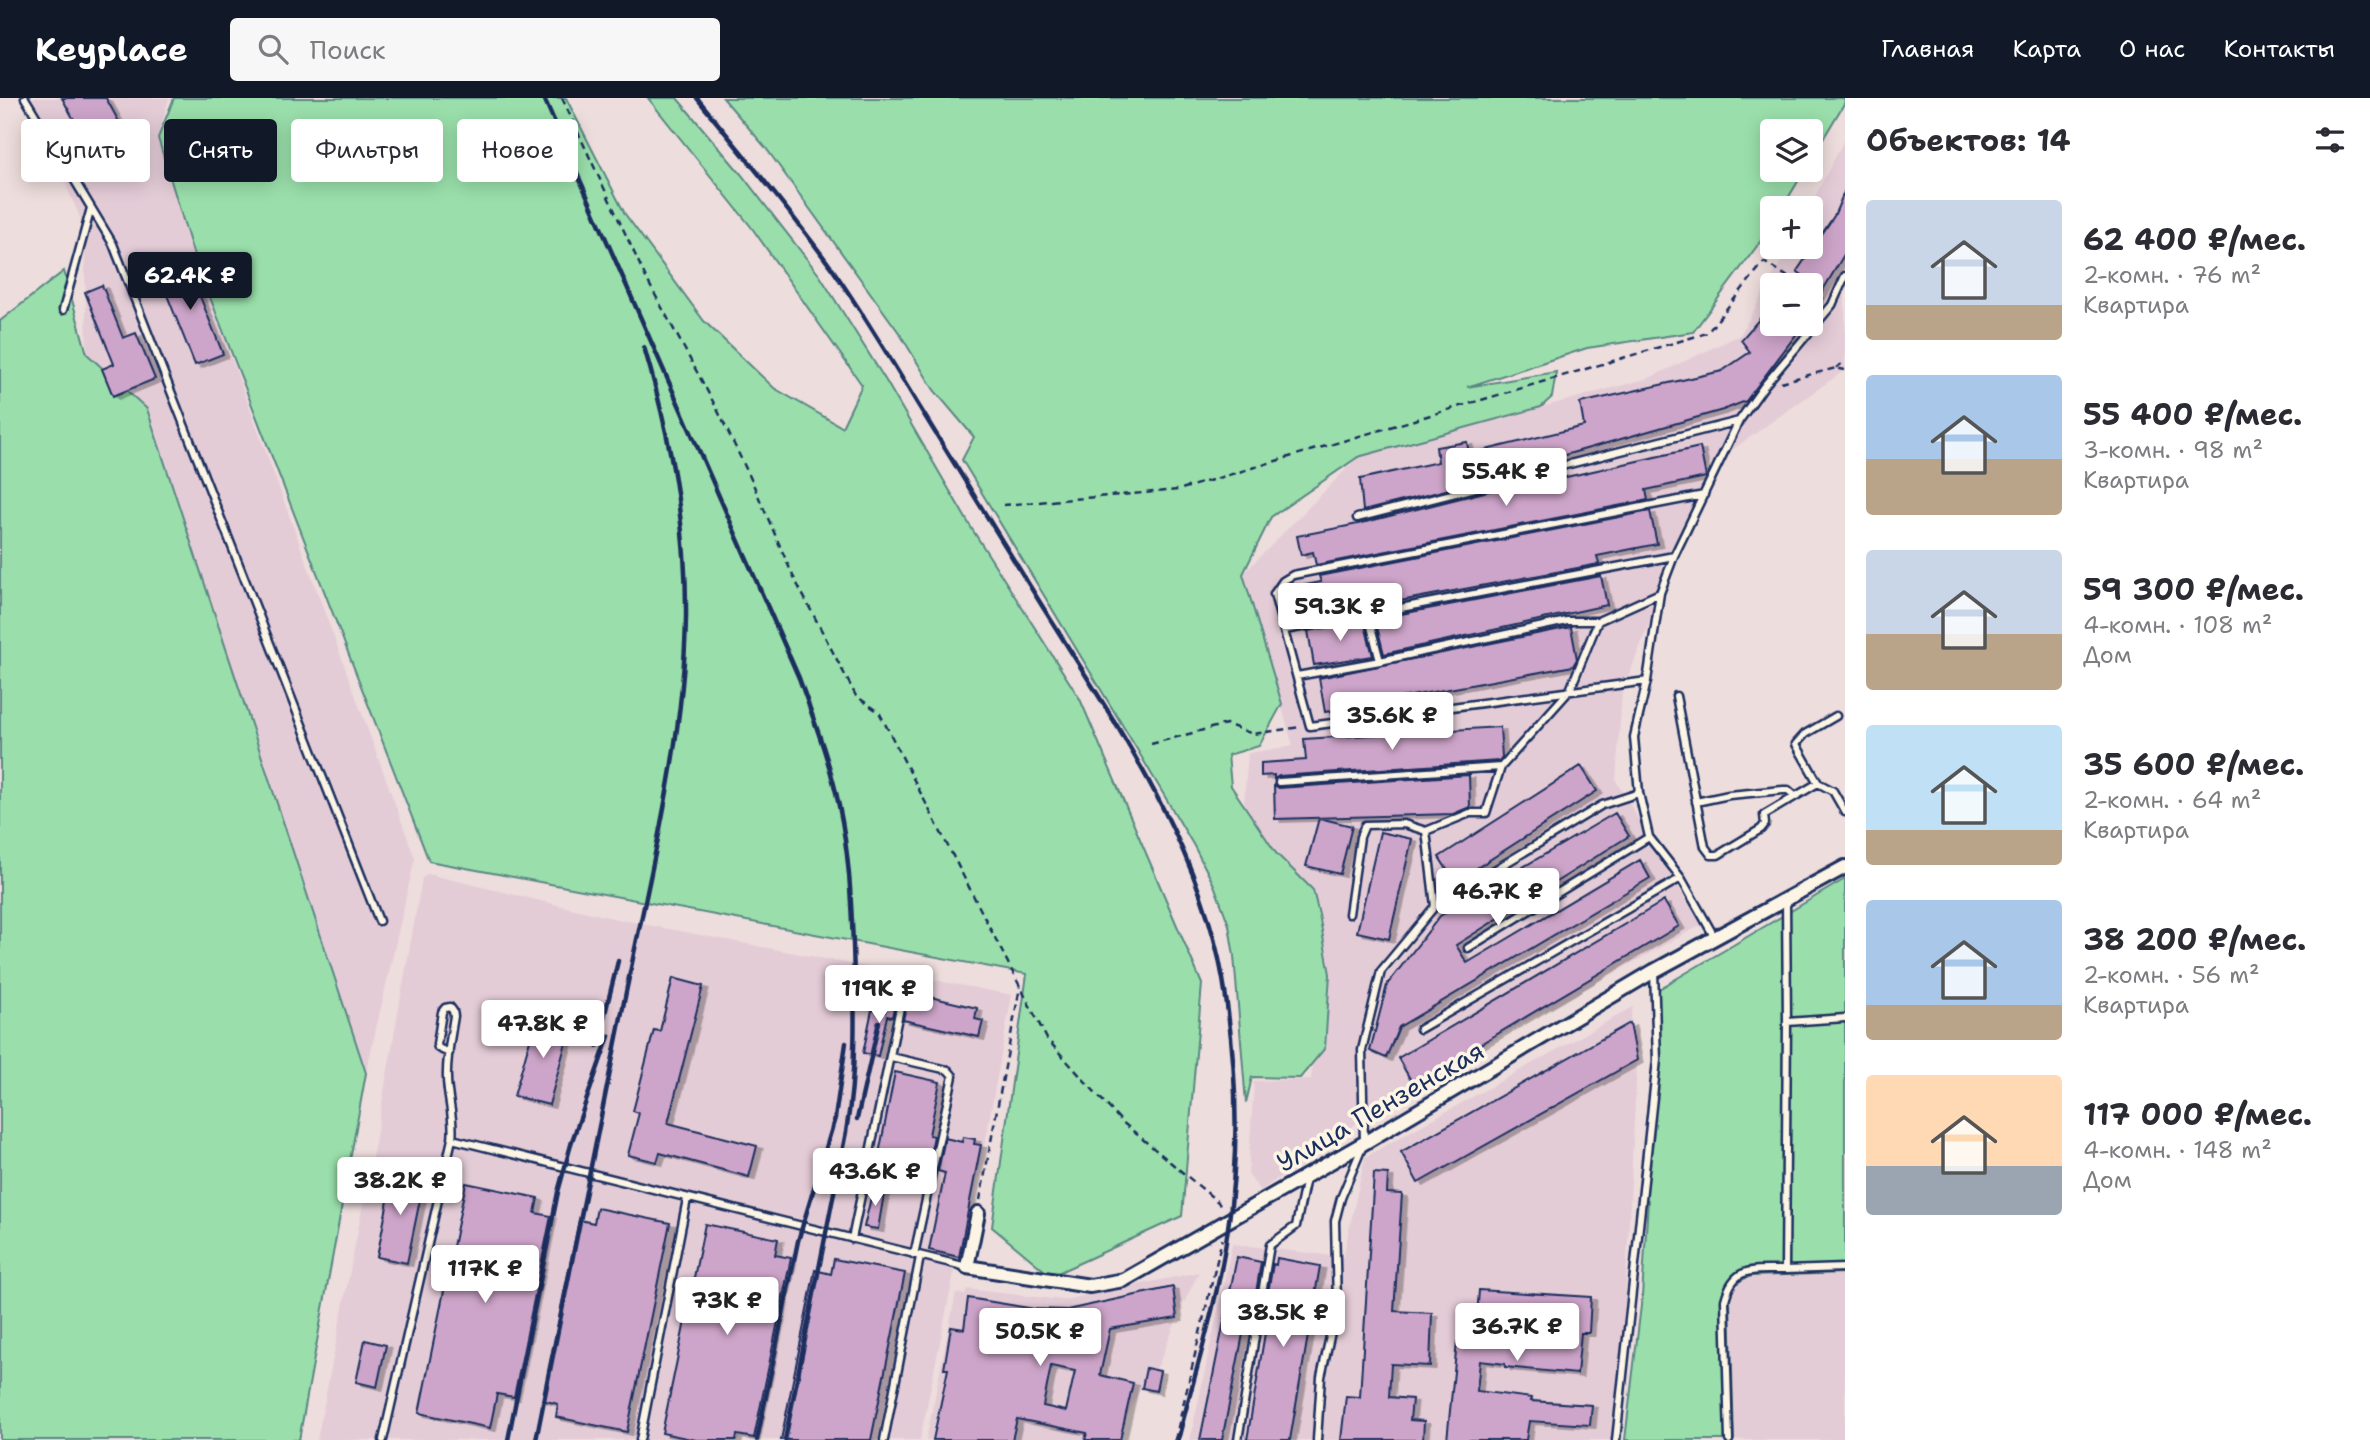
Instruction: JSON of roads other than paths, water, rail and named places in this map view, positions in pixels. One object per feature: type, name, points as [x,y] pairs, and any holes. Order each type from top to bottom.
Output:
[{"type":"street","name":"Улица Пензенская","points":[[967,1267],[1090,1286],[1113,1283],[1134,1274],[1364,1143],[1654,971],[1845,867]]},
{"type":"street","points":[[967,1267],[978,1213]]},
{"type":"lane","points":[[25,98],[92,208],[118,257],[379,921]]},
{"type":"lane","points":[[63,310],[92,208]]},
{"type":"lane","points":[[1715,938],[1681,878],[1649,837],[1639,793],[1634,737],[1647,681],[1660,593],[1674,556],[1739,421],[1832,305],[1845,276]]},
{"type":"lane","points":[[1357,518],[1739,421]]},
{"type":"lane","points":[[1647,681],[1310,726],[1274,594],[1283,581],[1293,575],[1704,495]]},
{"type":"lane","points":[[1285,630],[1674,556]]},
{"type":"lane","points":[[1297,676],[1567,621],[1598,621],[1660,593]]},
{"type":"lane","points":[[1368,615],[1380,661]]},
{"type":"lane","points":[[1349,914],[1360,837],[1365,825],[1404,824],[1426,831],[1470,813],[1486,813],[1502,767],[1570,690],[1598,621]]},
{"type":"lane","points":[[1676,696],[1705,847],[1711,855],[1715,856],[1761,829],[1765,824],[1764,815],[1818,783]]},
{"type":"lane","points":[[1836,716],[1805,734],[1796,744],[1818,783],[1833,792],[1845,812]]},
{"type":"lane","points":[[1279,782],[1502,767]]},
{"type":"lane","points":[[1696,802],[1729,795],[1783,790],[1788,790],[1795,796]]},
{"type":"lane","points":[[1317,1440],[1321,1377],[1337,1305],[1335,1221],[1341,1198],[1364,1143],[1363,1050],[1381,971],[1434,906],[1602,806],[1639,793]]},
{"type":"lane","points":[[1426,831],[1434,906]]},
{"type":"lane","points":[[1468,948],[1649,837]]},
{"type":"lane","points":[[1420,1029],[1681,878]]},
{"type":"lane","points":[[1785,1270],[1786,899]]},
{"type":"lane","points":[[1616,1440],[1657,1060],[1654,971]]},
{"type":"lane","points":[[852,1239],[903,993]]},
{"type":"lane","points":[[383,1440],[454,1129],[447,1073],[454,1016],[450,1007],[442,1012],[437,1044],[438,1048],[449,1053]]},
{"type":"lane","points":[[1787,1021],[1845,1018]]},
{"type":"lane","points":[[884,1440],[953,1076],[948,1070],[891,1057]]},
{"type":"lane","points":[[452,1139],[967,1267]]},
{"type":"lane","points":[[1238,1440],[1269,1252],[1274,1240],[1296,1226],[1306,1176]]},
{"type":"lane","points":[[640,1440],[687,1199]]},
{"type":"lane","points":[[1729,1440],[1725,1300],[1729,1284],[1736,1276],[1747,1271],[1845,1268]]},
{"type":"railway","points":[[544,98],[799,678],[826,757],[842,823],[849,875],[853,944],[855,1015],[852,1085],[846,1132],[785,1440]]},
{"type":"railway","points":[[697,98],[800,226],[866,319],[1121,733],[1172,827],[1194,877],[1211,927],[1228,1010],[1234,1075],[1235,1139],[1231,1204],[1223,1261],[1178,1440]]},
{"type":"railway","points":[[536,1440],[663,813],[684,666],[686,583],[680,514],[662,413],[644,347]]},
{"type":"railway","points":[[597,1046],[618,961]]},
{"type":"railway","points":[[857,1119],[879,1022]]},
{"type":"railway","points":[[508,1440],[558,1192],[572,1141],[609,1036]]},
{"type":"railway","points":[[757,1440],[798,1241],[835,1118],[846,1043]]}]
